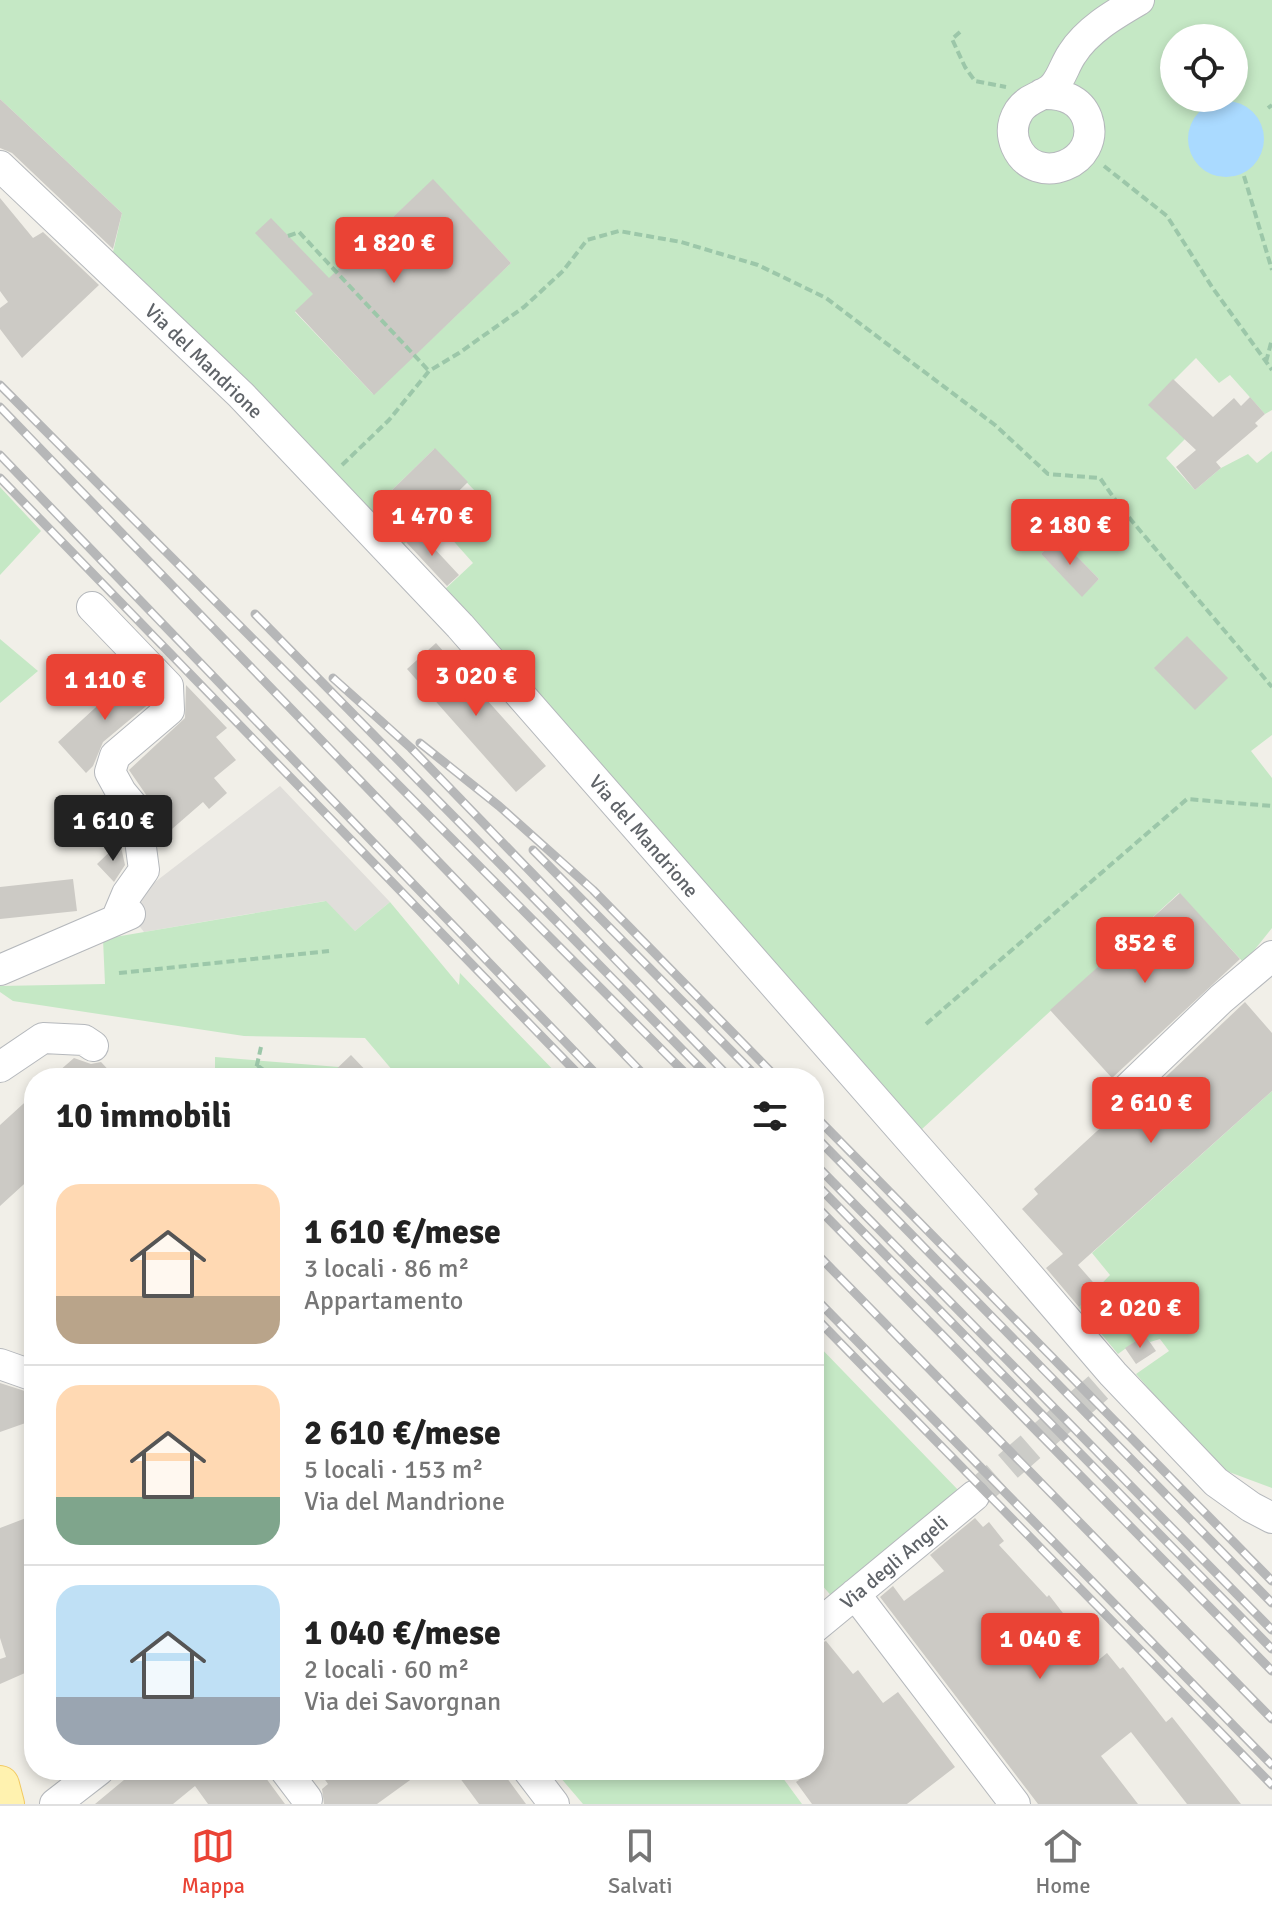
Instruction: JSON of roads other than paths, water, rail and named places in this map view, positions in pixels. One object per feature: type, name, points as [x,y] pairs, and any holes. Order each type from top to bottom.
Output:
[{"type":"main road","points":[[0,1785],[5,1804]]},
{"type":"street","points":[[1064,67],[1064,89],[1081,107],[1088,123],[1086,147],[1074,162],[1057,169],[1040,168],[1018,151],[1013,130],[1017,114],[1055,85],[1064,67],[1083,40],[1139,0]]},
{"type":"street","points":[[1035,98],[1058,94],[1073,100]]},
{"type":"street","name":"Via del Mandrione","points":[[0,166],[241,395],[460,626],[938,1171],[1107,1380],[1216,1482],[1272,1518]]},
{"type":"street","points":[[0,970],[123,917],[127,894],[144,870],[141,816],[121,792],[110,772],[115,756],[169,710],[168,686],[92,607]]},
{"type":"street","points":[[1124,1092],[1221,999],[1272,956]]},
{"type":"street","points":[[0,1067],[43,1038],[84,1040],[93,1046]]},
{"type":"street","points":[[0,1364],[24,1372]]},
{"type":"street","name":"Via degli Angeli","points":[[824,1620],[974,1496]]},
{"type":"street","points":[[855,1594],[1015,1804]]},
{"type":"street","points":[[55,1804],[86,1780]]},
{"type":"street","points":[[293,1780],[307,1799]]},
{"type":"street","points":[[536,1780],[554,1804]]},
{"type":"water","points":[[1248,109],[1257,118],[1263,132],[1261,153],[1253,166],[1240,174],[1226,177],[1212,174],[1199,166],[1191,153],[1188,139],[1191,125],[1199,112],[1248,112]]},
{"type":"tunnel","points":[[974,1496],[1100,1386]]},
{"type":"railway","points":[[0,385],[680,1068]]},
{"type":"railway","points":[[0,407],[637,1068]]},
{"type":"railway","points":[[0,455],[590,1068]]},
{"type":"railway","points":[[0,478],[572,1068]]},
{"type":"railway","points":[[255,614],[700,1068]]},
{"type":"railway","points":[[333,678],[411,748],[720,1068]]},
{"type":"railway","points":[[420,743],[499,806],[593,890],[767,1068]]},
{"type":"railway","points":[[533,850],[748,1068]]},
{"type":"railway","points":[[824,1125],[1272,1581]]},
{"type":"railway","points":[[824,1145],[1272,1603]]},
{"type":"railway","points":[[824,1173],[1272,1630]]},
{"type":"railway","points":[[824,1192],[1272,1649]]},
{"type":"railway","points":[[824,1214],[1272,1671]]},
{"type":"railway","points":[[824,1261],[1272,1719]]},
{"type":"railway","points":[[824,1307],[1272,1765]]},
{"type":"railway","points":[[824,1326],[1272,1785]]}]
